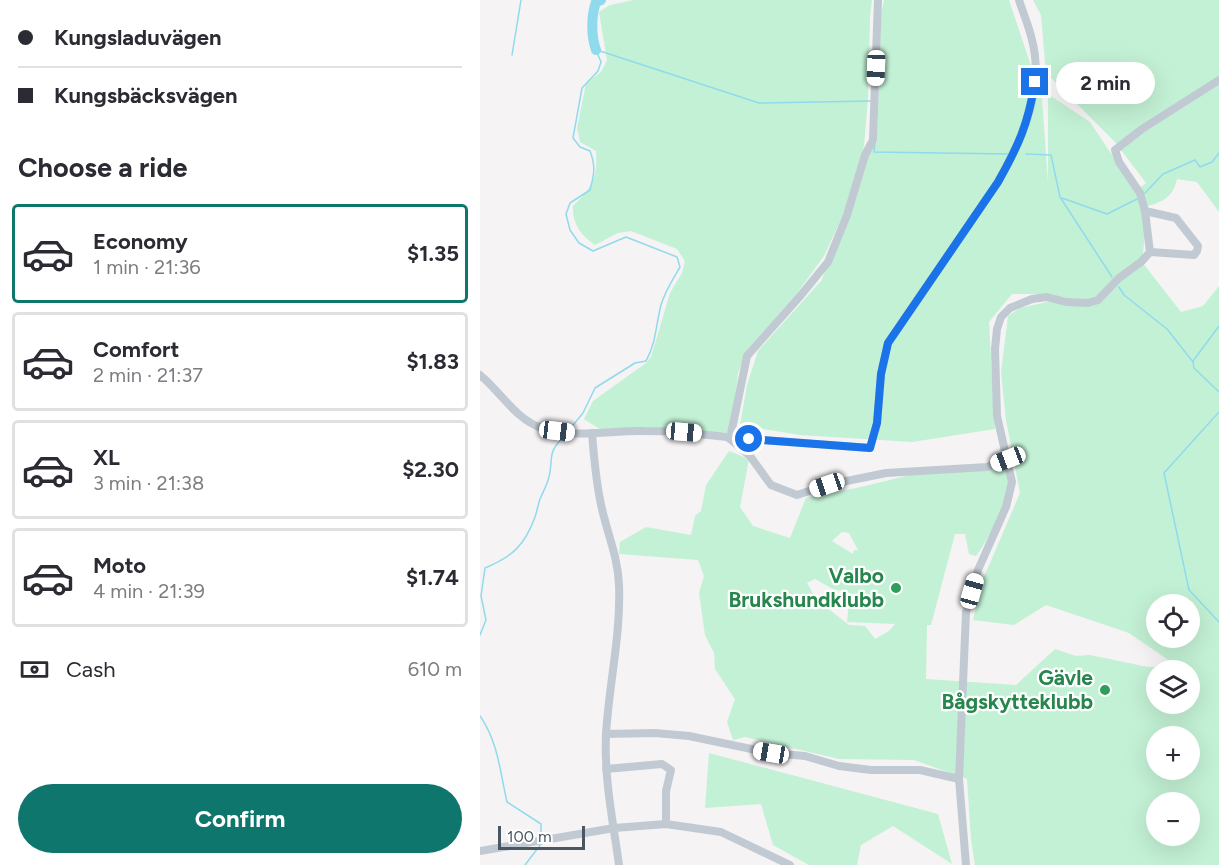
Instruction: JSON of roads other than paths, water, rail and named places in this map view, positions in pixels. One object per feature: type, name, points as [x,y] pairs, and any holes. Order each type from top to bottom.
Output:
[{"type":"street","points":[[730,439],[747,356],[828,262],[848,215],[865,154],[873,140],[878,0]]},
{"type":"street","points":[[480,375],[514,411],[541,428],[557,431],[578,433],[684,432],[730,439],[870,448],[877,423],[881,374],[888,343],[998,182],[1026,127],[1035,82],[1035,61],[1033,41],[1018,0]]},
{"type":"street","points":[[966,865],[959,779],[966,612],[978,570],[1008,500],[1012,482],[997,416],[995,349],[1000,317],[1021,302],[1032,298],[1047,297],[1066,302],[1088,303],[1098,300],[1119,278],[1141,262],[1150,252],[1145,211],[1140,193],[1119,162],[1115,150],[1142,129],[1219,80]]},
{"type":"street","points":[[1145,211],[1176,218],[1198,246],[1194,255],[1150,252]]},
{"type":"street","points":[[592,433],[596,483],[613,544],[619,582],[619,626],[606,734],[606,783],[619,865]]},
{"type":"street","points":[[730,439],[750,456],[771,485],[797,495],[827,485],[886,473],[987,467],[1008,459]]},
{"type":"street","points":[[606,734],[656,733],[689,736],[771,753],[805,756],[839,766],[871,770],[920,770],[959,779]]},
{"type":"street","points":[[606,769],[662,764],[669,768],[671,770],[666,791],[666,824]]},
{"type":"street","points":[[480,851],[614,828],[666,824],[721,832],[790,865]]},
{"type":"waterway","points":[[512,55],[521,0]]},
{"type":"waterway","points":[[596,50],[592,20],[596,2],[601,0]]},
{"type":"waterway","points":[[569,430],[583,413],[595,388],[635,363],[646,361],[654,341],[663,300],[680,267],[677,257],[626,237],[593,251],[579,243],[570,230],[566,214],[570,203],[590,190],[593,175],[594,166],[590,151],[580,147],[573,138],[582,88],[598,71],[601,62],[596,50]]},
{"type":"waterway","points":[[597,50],[759,103],[871,101]]},
{"type":"waterway","points":[[875,143],[874,152],[1008,154]]},
{"type":"waterway","points":[[1145,193],[1163,174],[1195,160],[1200,167],[1212,162],[1219,153]]},
{"type":"waterway","points":[[1026,154],[1051,155],[1060,197],[1112,277]]},
{"type":"waterway","points":[[1062,198],[1107,214],[1137,199]]},
{"type":"waterway","points":[[1119,287],[1124,295],[1167,329],[1193,362],[1194,368],[1219,392]]},
{"type":"waterway","points":[[1193,361],[1219,326]]},
{"type":"waterway","points":[[1219,412],[1164,473],[1189,590],[1219,622]]},
{"type":"waterway","points":[[480,635],[486,620],[481,596],[485,568],[510,554],[527,535],[548,480],[553,452],[564,436]]},
{"type":"waterway","points":[[480,716],[495,746],[507,802],[541,824],[541,837]]},
{"type":"waterway","points":[[525,865],[541,844]]},
{"type":"place","name":"Valbo Brukshundklubb","points":[[896,588]]},
{"type":"place","name":"Gävle Bågskytteklubb","points":[[1105,690]]}]
